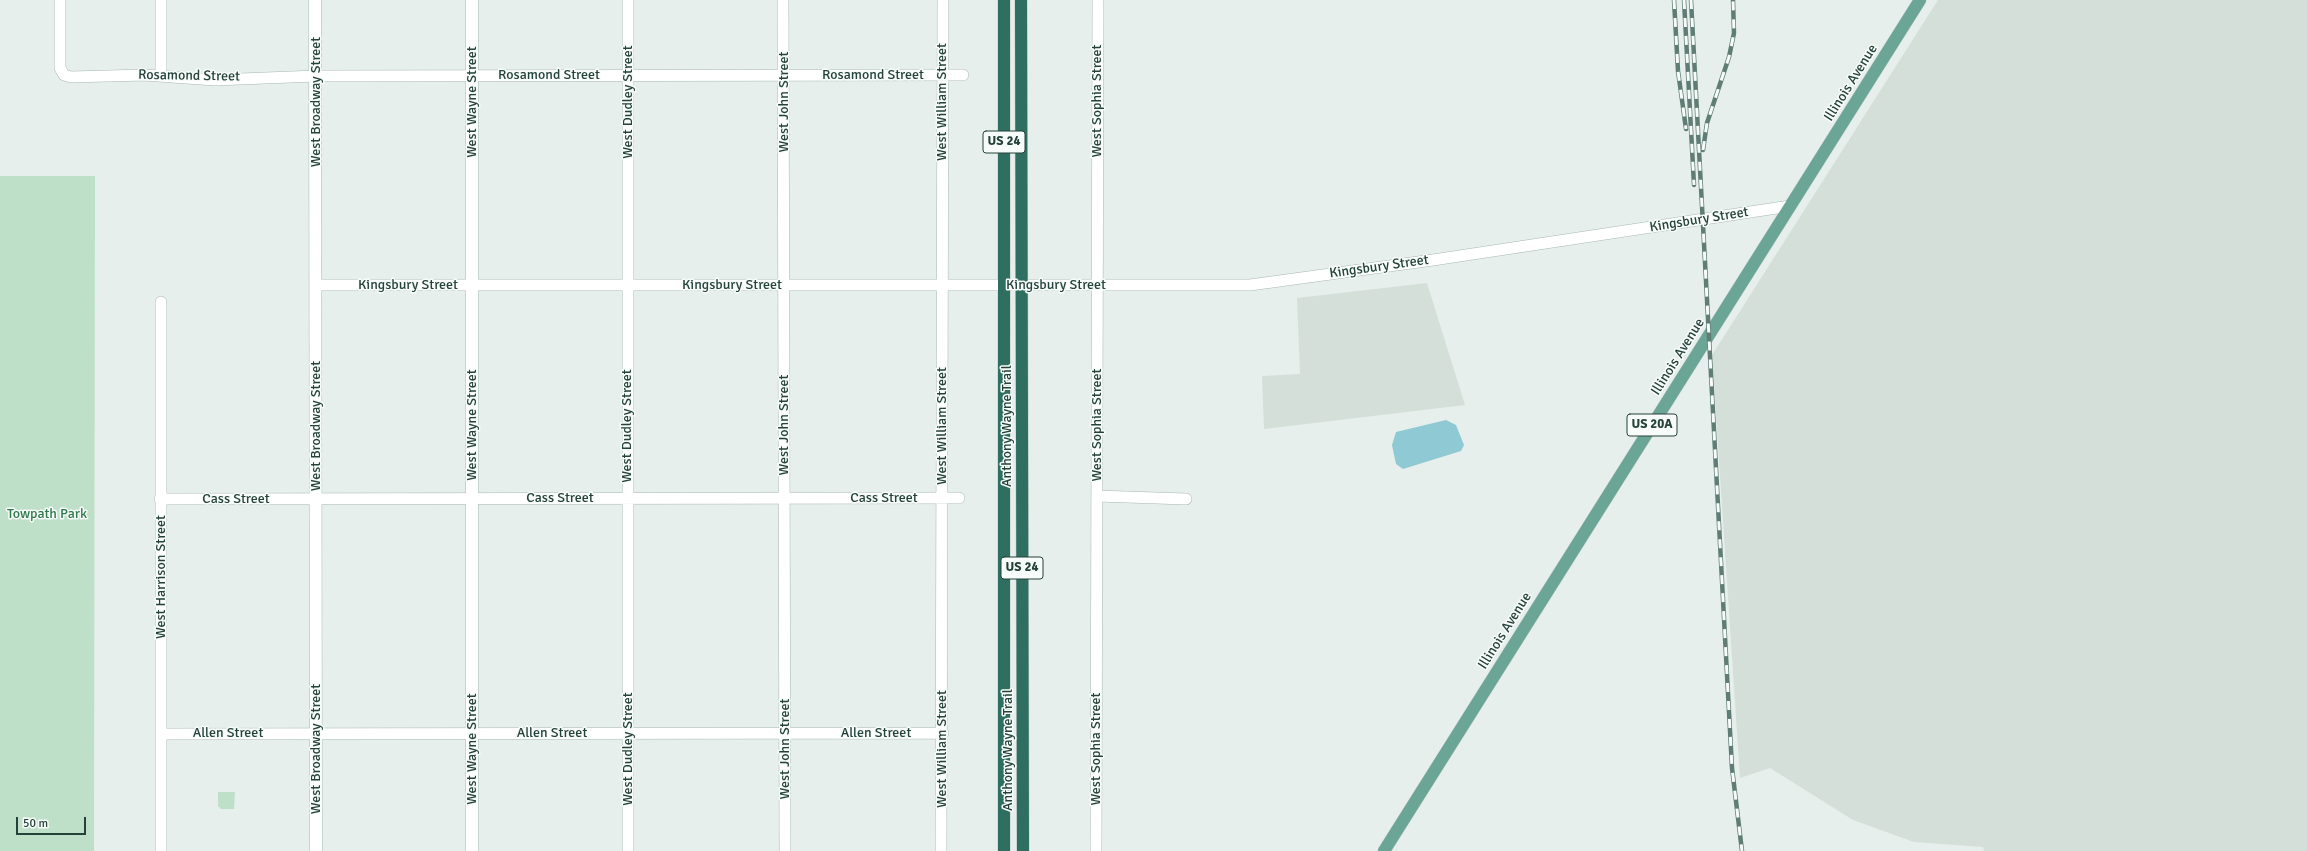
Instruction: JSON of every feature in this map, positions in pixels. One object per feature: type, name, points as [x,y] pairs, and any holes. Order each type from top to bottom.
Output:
[{"type":"highway","name":"Anthony Wayne Trail","points":[[1004,0],[1004,851]]},
{"type":"highway","name":"Anthony Wayne Trail","points":[[1021,0],[1023,851]]},
{"type":"main road","name":"Illinois Avenue","points":[[1384,851],[1920,0]]},
{"type":"street","name":"Rosamond Street","points":[[60,0],[60,68],[64,74],[71,77],[160,75],[215,80],[316,76],[962,75]]},
{"type":"street","points":[[160,75],[161,0]]},
{"type":"street","name":"West Broadway Street","points":[[315,0],[316,851]]},
{"type":"street","name":"West Wayne Street","points":[[472,0],[472,851]]},
{"type":"street","name":"West Dudley Street","points":[[628,0],[628,851]]},
{"type":"street","name":"West John Street","points":[[783,0],[785,851]]},
{"type":"street","name":"West William Street","points":[[941,851],[943,733],[942,0]]},
{"type":"street","name":"West Sophia Street","points":[[1096,851],[1098,0]]},
{"type":"street","name":"Kingsbury Street","points":[[316,285],[1250,285],[1433,260],[1790,206]]},
{"type":"street","name":"West Harrison Street","points":[[161,302],[161,851]]},
{"type":"street","points":[[1097,496],[1186,499]]},
{"type":"street","name":"Cass Street","points":[[160,499],[959,498]]},
{"type":"street","name":"Allen Street","points":[[161,734],[472,732],[943,733]]},
{"type":"shaded area","points":[[1938,0],[2307,0],[2307,851],[1984,851],[1983,847],[1914,842],[1853,820],[1770,768],[1740,778],[1712,355]]},
{"type":"shaded area","points":[[1427,283],[1465,405],[1264,429],[1262,376],[1300,374],[1297,298]]},
{"type":"green space","name":"Towpath Park","points":[[0,176],[95,176],[94,851],[0,851]]},
{"type":"green space","points":[[218,792],[235,792],[234,809],[221,809],[218,806]]},
{"type":"water","points":[[1446,420],[1456,425],[1464,445],[1461,451],[1403,469],[1396,464],[1392,445],[1396,432]]},
{"type":"railway","points":[[1674,0],[1678,71],[1686,129]]},
{"type":"railway","points":[[1684,0],[1694,185]]},
{"type":"railway","points":[[1691,0],[1732,768],[1742,851]]},
{"type":"railway","points":[[1703,150],[1707,123],[1729,57],[1734,33],[1733,0]]}]
